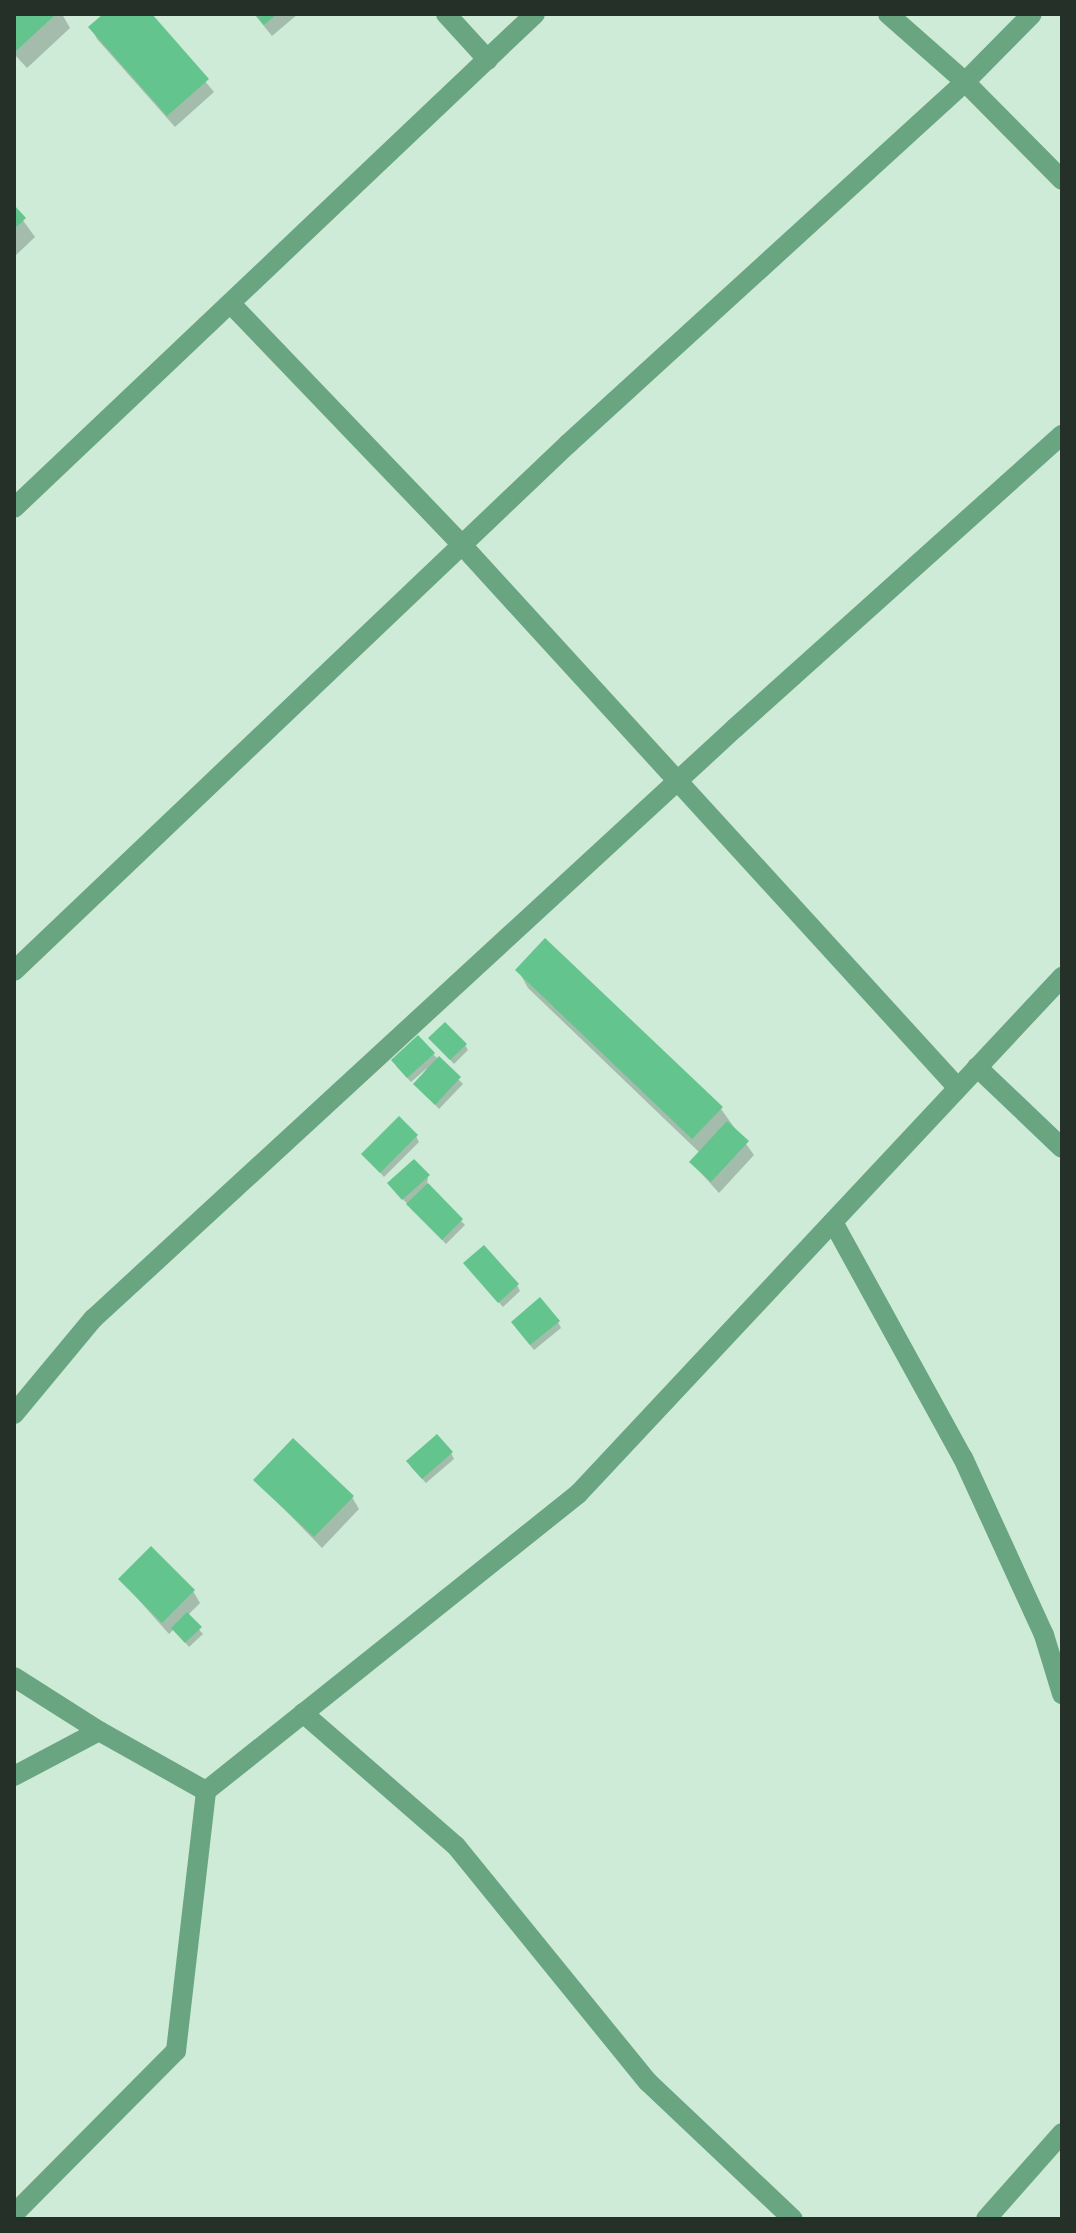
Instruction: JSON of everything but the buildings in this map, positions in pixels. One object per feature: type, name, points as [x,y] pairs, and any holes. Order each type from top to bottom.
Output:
[{"type":"street","points":[[446,14],[488,60]]},
{"type":"street","points":[[14,508],[535,14]]},
{"type":"street","points":[[888,14],[965,82],[1062,180]]},
{"type":"street","points":[[14,971],[462,545],[965,82],[1032,14]]},
{"type":"street","points":[[231,304],[462,545],[675,783],[958,1088]]},
{"type":"street","points":[[14,1414],[93,1319],[675,783],[1062,435]]},
{"type":"street","points":[[14,2214],[176,2051],[206,1791],[579,1493],[1062,977]]},
{"type":"street","points":[[977,1067],[1062,1148]]},
{"type":"street","points":[[833,1222],[963,1458],[1044,1635],[1062,1694]]},
{"type":"street","points":[[14,1677],[99,1731],[206,1791]]},
{"type":"street","points":[[303,1713],[456,1846],[648,2082],[793,2219]]},
{"type":"street","points":[[14,1776],[99,1731]]},
{"type":"street","points":[[986,2219],[1062,2133]]}]
